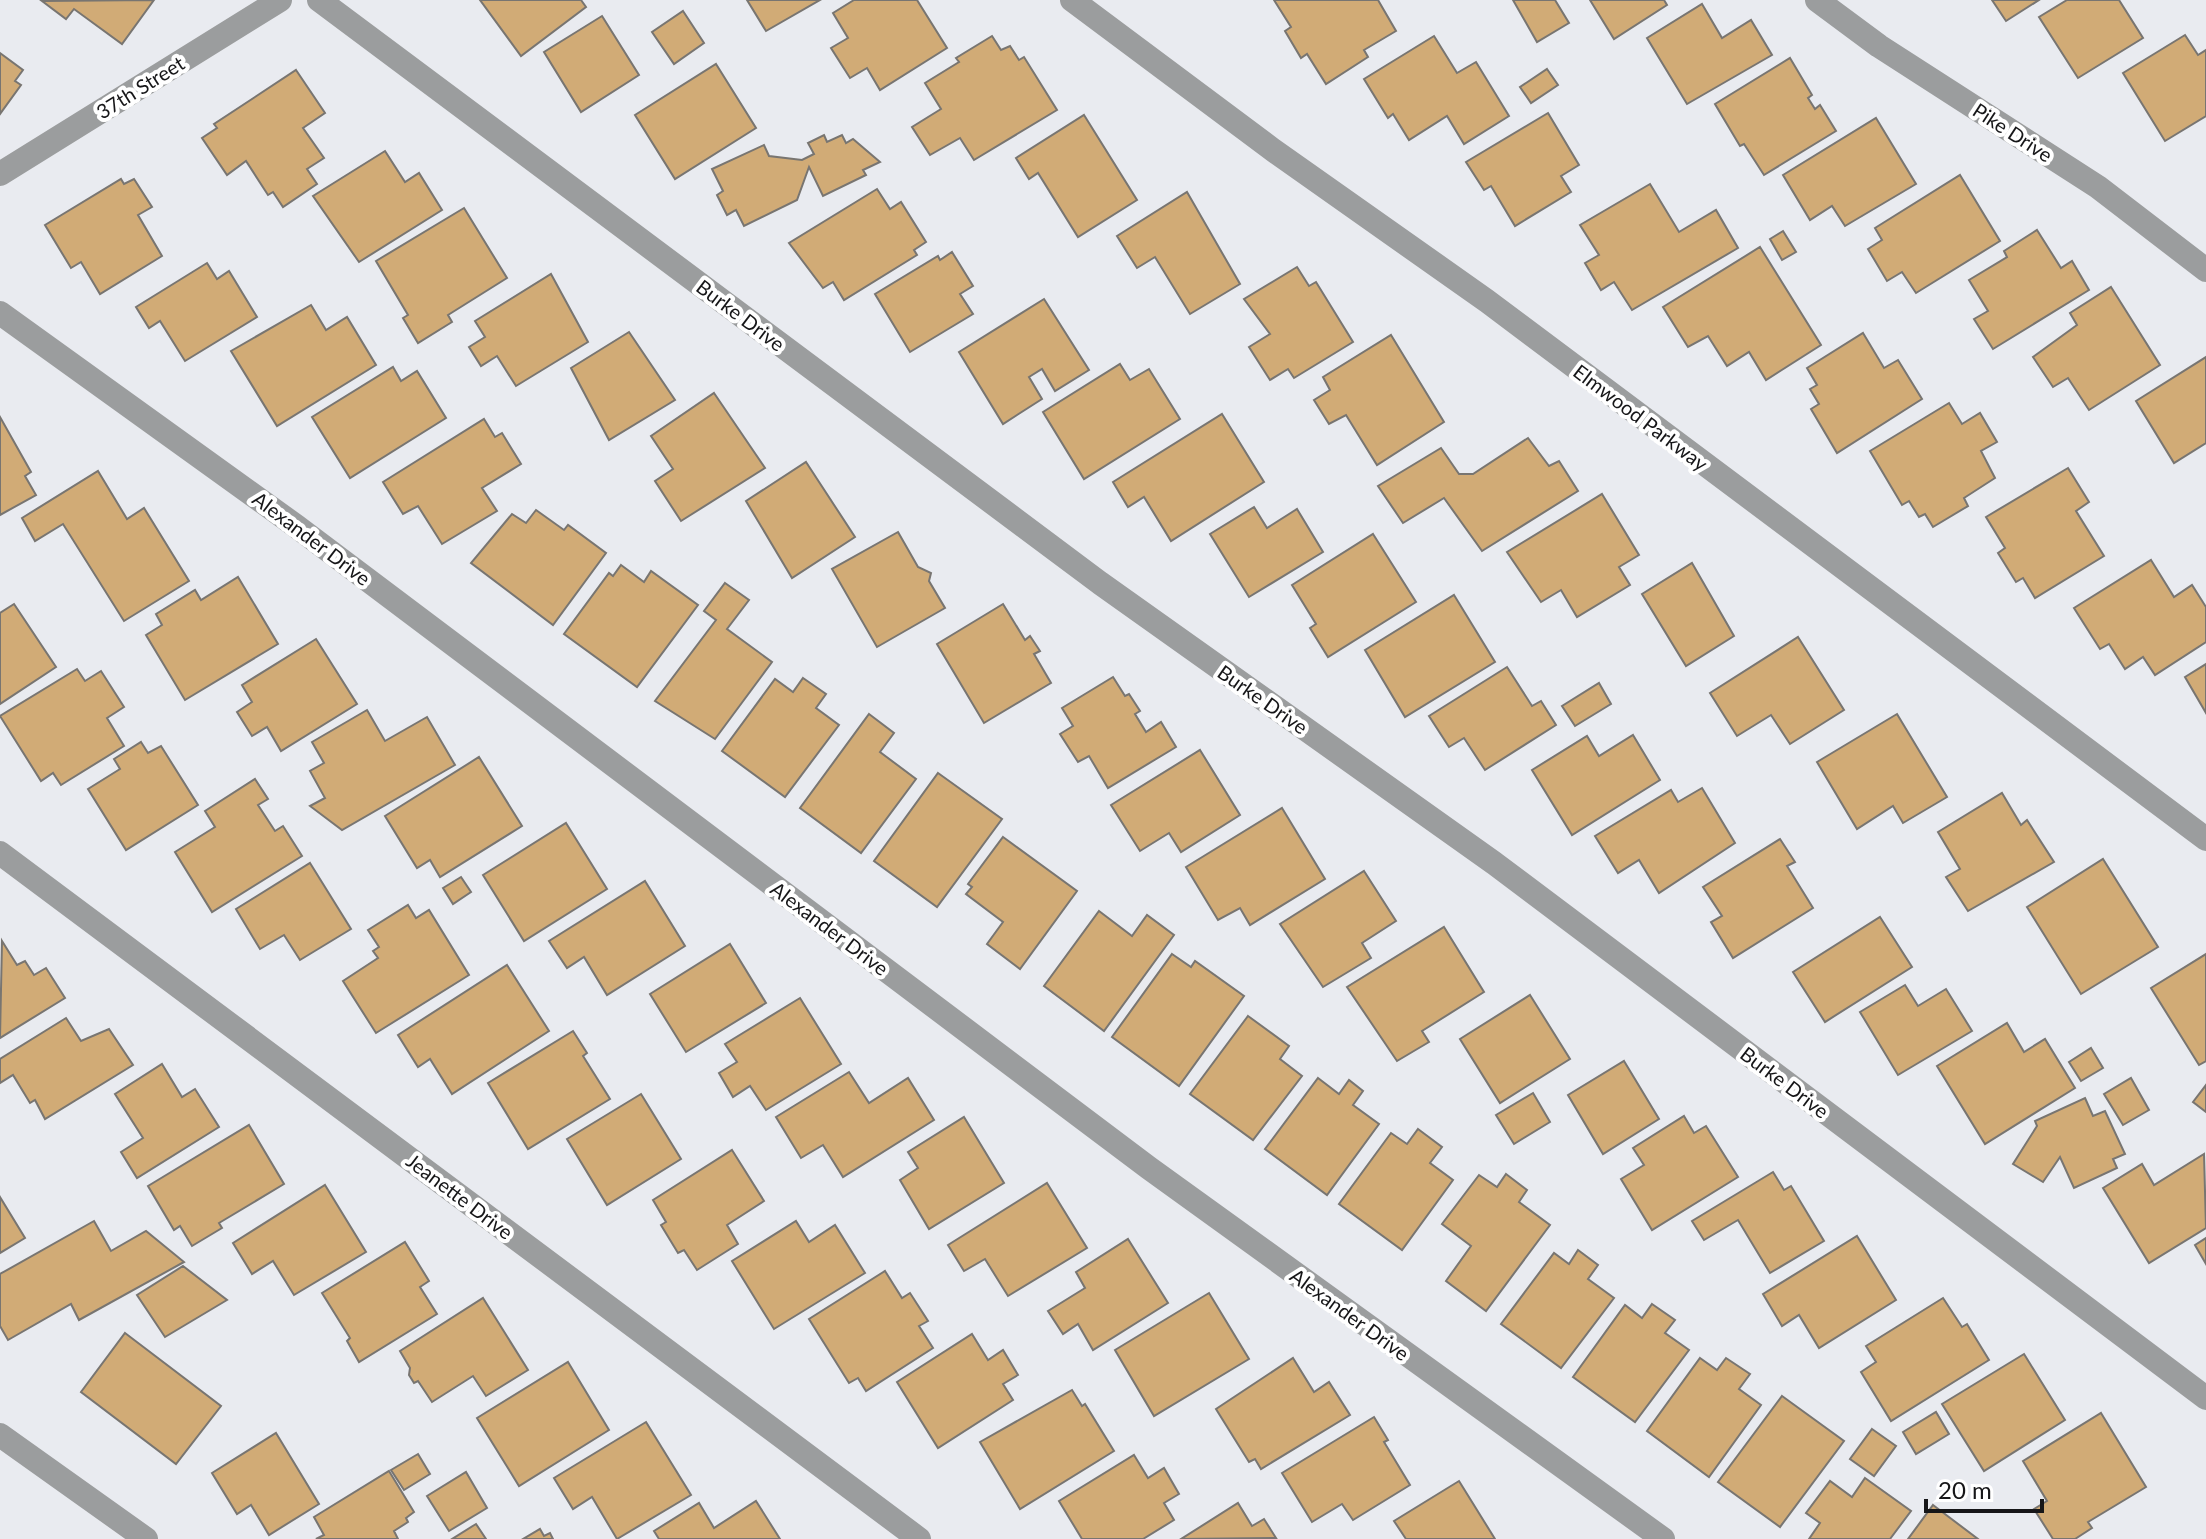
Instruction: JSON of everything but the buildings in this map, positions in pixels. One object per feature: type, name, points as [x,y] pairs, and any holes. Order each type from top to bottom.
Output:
[{"type":"street","name":"37th Street","points":[[0,174],[280,0]]},
{"type":"street","name":"Burke Drive","points":[[319,0],[1100,583],[1494,863],[2206,1398]]},
{"type":"street","name":"Elmwood Parkway","points":[[1072,0],[1273,150],[1487,301],[2206,839]]},
{"type":"street","name":"Pike Drive","points":[[1817,0],[1879,46],[2098,187],[2206,270]]},
{"type":"street","name":"Alexander Drive","points":[[0,313],[296,526],[1149,1168],[1663,1539]]},
{"type":"street","name":"Jeanette Drive","points":[[0,853],[919,1539]]},
{"type":"street","points":[[0,1435],[146,1539]]}]
